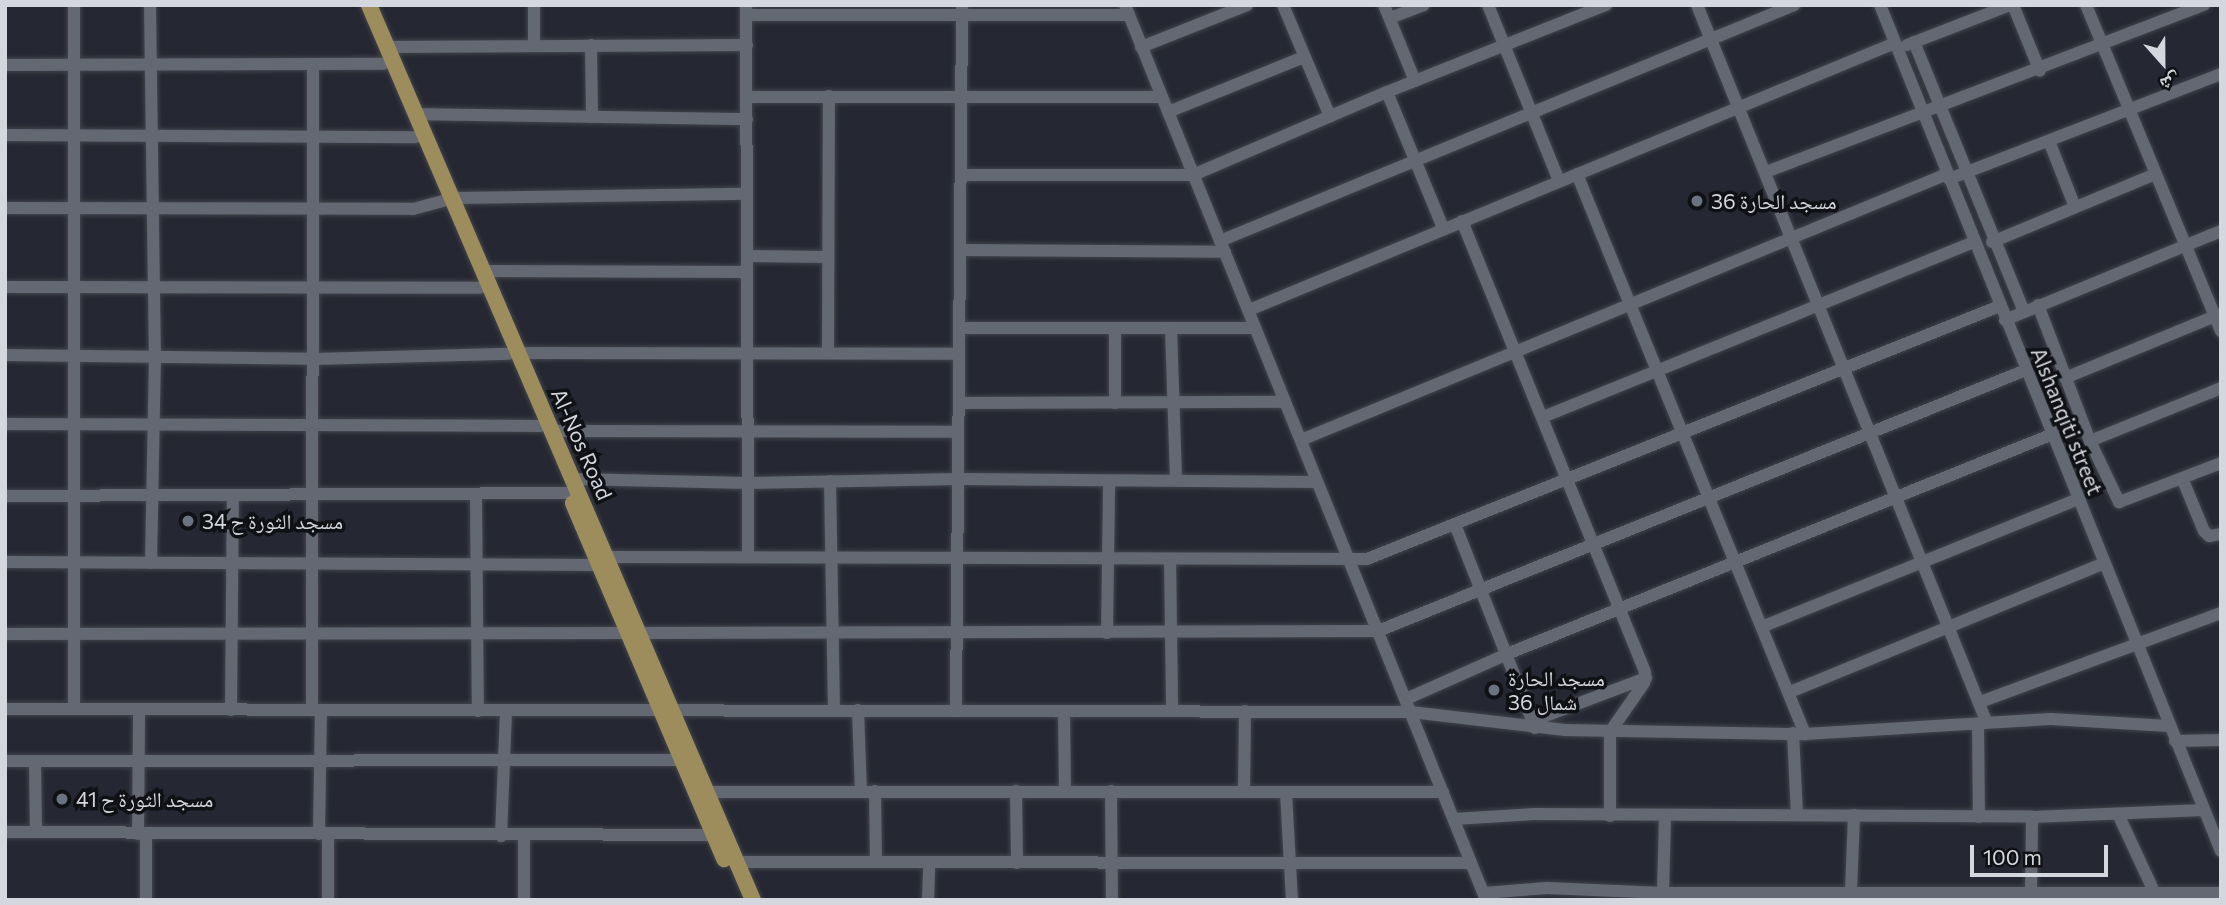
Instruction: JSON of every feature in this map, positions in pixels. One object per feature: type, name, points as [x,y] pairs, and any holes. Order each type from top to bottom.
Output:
[{"type":"main road","name":"Al-Nos Road","points":[[359,5],[415,136],[484,271],[514,354]]},
{"type":"main road","name":"Al-Nos Road","points":[[369,5],[415,114],[480,288],[514,354],[667,710],[707,792],[753,900]]},
{"type":"main road","name":"Al-Nos Road","points":[[667,710],[682,760],[741,900]]},
{"type":"street","points":[[74,5],[74,709]]},
{"type":"street","points":[[150,5],[155,355],[151,563]]},
{"type":"street","points":[[534,5],[534,45]]},
{"type":"street","points":[[1142,47],[1247,5]]},
{"type":"street","points":[[1283,5],[1330,116]]},
{"type":"street","points":[[1384,5],[1415,81]]},
{"type":"street","points":[[1390,18],[1424,5]]},
{"type":"street","points":[[1488,5],[1559,181]]},
{"type":"street","points":[[961,175],[1194,175],[1387,92],[1606,5]]},
{"type":"street","points":[[1697,5],[1899,496],[1980,702],[1982,724],[1979,817]]},
{"type":"street","points":[[960,250],[1222,246],[1531,111],[1794,5]]},
{"type":"street","name":"Alshanqiti street","points":[[1880,5],[2175,741],[2212,818],[2221,851]]},
{"type":"street","points":[[1249,310],[1739,107],[1896,46],[1914,42],[2012,5],[2040,71]]},
{"type":"street","points":[[2086,5],[2155,174],[2218,315],[2221,331]]},
{"type":"street","points":[[1766,172],[1921,110],[2040,71],[2204,5]]},
{"type":"street","points":[[748,554],[746,10],[1127,10],[1485,896],[1559,888],[1668,896],[1751,896],[1851,891],[1932,896],[2031,892],[2079,896],[2221,893]]},
{"type":"street","points":[[956,710],[962,10]]},
{"type":"street","points":[[1914,42],[1992,242],[2024,311]]},
{"type":"street","points":[[591,45],[592,117]]},
{"type":"street","points":[[387,47],[747,45]]},
{"type":"street","points":[[1168,112],[1304,57]]},
{"type":"street","points":[[5,65],[384,64]]},
{"type":"street","points":[[313,66],[311,633],[328,900]]},
{"type":"street","points":[[1301,440],[1792,237],[2221,74]]},
{"type":"street","points":[[1387,92],[1443,228]]},
{"type":"street","points":[[828,352],[830,96]]},
{"type":"street","points":[[747,97],[1162,97]]},
{"type":"street","points":[[415,114],[747,119]]},
{"type":"street","points":[[5,135],[415,136]]},
{"type":"street","points":[[2049,141],[2075,207]]},
{"type":"street","points":[[1577,174],[1790,692],[1799,734],[1797,814]]},
{"type":"street","points":[[1992,242],[2155,174]]},
{"type":"street","points":[[5,208],[151,206],[413,209],[447,199],[747,194]]},
{"type":"street","points":[[1462,221],[1596,544],[1646,678]]},
{"type":"street","points":[[2005,320],[2221,231]]},
{"type":"street","points":[[1544,416],[1974,242]]},
{"type":"street","points":[[747,256],[827,257]]},
{"type":"street","points":[[484,271],[747,272]]},
{"type":"street","points":[[5,287],[480,288]]},
{"type":"street","points":[[2038,305],[2090,441],[2119,502],[2221,463]]},
{"type":"street","points":[[5,562],[477,566],[748,554],[1107,556],[1349,561],[1378,556],[1456,527],[2000,306]]},
{"type":"street","points":[[2065,378],[2218,315]]},
{"type":"street","points":[[959,328],[1255,328]]},
{"type":"street","points":[[1171,328],[1176,480]]},
{"type":"street","points":[[1115,329],[1115,403]]},
{"type":"street","points":[[5,355],[313,359],[748,352],[959,354]]},
{"type":"street","points":[[5,634],[831,631],[1170,634],[1378,631],[2026,370]]},
{"type":"street","points":[[2090,441],[2221,388]]},
{"type":"street","points":[[960,403],[1285,402]]},
{"type":"street","points":[[5,424],[958,432]]},
{"type":"street","points":[[1408,706],[1507,654],[2053,434]]},
{"type":"street","points":[[2182,478],[2204,531],[2209,536],[2221,534]]},
{"type":"street","points":[[5,496],[476,496],[571,486],[959,479],[1317,482]]},
{"type":"street","points":[[830,481],[834,710]]},
{"type":"street","points":[[1107,633],[1109,481]]},
{"type":"street","points":[[476,496],[478,711]]},
{"type":"street","points":[[231,710],[233,497]]},
{"type":"street","points":[[1764,626],[1926,563],[2079,499]]},
{"type":"street","points":[[1456,527],[1534,724]]},
{"type":"street","points":[[1170,559],[1172,711]]},
{"type":"street","points":[[1790,692],[2104,563]]},
{"type":"street","points":[[1980,702],[2221,612]]},
{"type":"street","points":[[1534,724],[1646,678]]},
{"type":"street","points":[[1610,816],[1610,732],[1646,678]]},
{"type":"street","points":[[5,709],[506,712],[1245,711],[1408,706],[1610,732],[1799,734],[2051,719],[2169,726]]},
{"type":"street","points":[[139,710],[138,761],[146,900]]},
{"type":"street","points":[[858,710],[876,863]]},
{"type":"street","points":[[1064,711],[1065,792]]},
{"type":"street","points":[[1244,792],[1245,711]]},
{"type":"street","points":[[501,835],[506,712]]},
{"type":"street","points":[[2175,741],[2221,740]]},
{"type":"street","points":[[5,761],[682,760]]},
{"type":"street","points":[[35,761],[36,831]]},
{"type":"street","points":[[1016,791],[1017,863]]},
{"type":"street","points":[[1111,791],[1112,900]]},
{"type":"street","points":[[707,792],[1443,792]]},
{"type":"street","points":[[1286,793],[1292,900]]},
{"type":"street","points":[[1454,819],[1797,814],[1979,817],[2118,814],[2212,818]]},
{"type":"street","points":[[2118,814],[2156,896]]},
{"type":"street","points":[[1851,891],[1854,815]]},
{"type":"street","points":[[1665,817],[1668,896]]},
{"type":"street","points":[[2031,892],[2032,817]]},
{"type":"street","points":[[5,832],[142,835],[713,835]]},
{"type":"street","points":[[524,836],[524,900]]},
{"type":"street","points":[[737,862],[1472,863]]},
{"type":"street","points":[[929,863],[929,900]]},
{"type":"place","name":"مسجد الحارة 36","points":[[1697,201]]},
{"type":"place","name":"مسجد الثورة ح 34","points":[[188,521]]},
{"type":"place","name":"مسجد الحارة 36 شمال","points":[[1494,690]]},
{"type":"place","name":"مسجد الثورة ح 41","points":[[62,799]]}]
